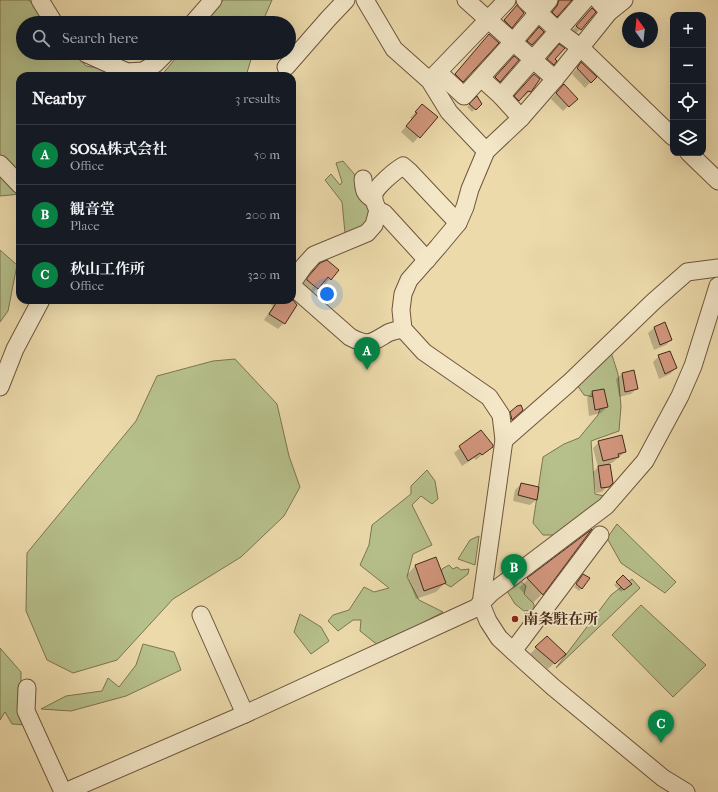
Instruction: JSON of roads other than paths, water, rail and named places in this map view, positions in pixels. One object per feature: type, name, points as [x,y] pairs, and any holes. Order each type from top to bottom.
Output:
[{"type":"street","points":[[40,0],[50,16]]},
{"type":"street","points":[[199,16],[213,0]]},
{"type":"street","points":[[365,0],[394,50],[464,96],[514,42],[549,0]]},
{"type":"street","points":[[466,0],[555,80]]},
{"type":"street","points":[[434,76],[507,0]]},
{"type":"street","points":[[525,0],[538,13],[581,48],[670,134]]},
{"type":"street","points":[[501,96],[585,0]]},
{"type":"street","points":[[624,0],[604,6],[581,48],[555,80],[521,118],[486,151],[458,223],[409,280],[403,294],[401,310],[403,329],[424,352],[489,397],[501,415],[504,440],[481,604],[488,621],[499,638],[553,687],[664,778],[686,792]]},
{"type":"street","points":[[296,56],[328,19],[347,7]]},
{"type":"street","points":[[100,60],[127,72],[143,71],[159,60]]},
{"type":"street","points":[[286,67],[292,60]]},
{"type":"street","points":[[434,76],[449,112],[486,151]]},
{"type":"street","points":[[481,78],[501,96],[521,118]]},
{"type":"street","points":[[692,156],[718,181]]},
{"type":"street","points":[[0,164],[16,181]]},
{"type":"street","points":[[296,277],[314,255],[367,233],[374,224],[376,205],[374,194],[377,188],[403,166],[458,223]]},
{"type":"street","points":[[363,179],[366,195],[427,260]]},
{"type":"street","points":[[504,440],[569,383],[653,302],[687,272],[718,268]]},
{"type":"street","points":[[27,688],[26,711],[64,792],[245,714],[476,608],[491,593],[606,506],[645,461],[680,396],[693,366],[718,286]]},
{"type":"street","points":[[296,290],[350,337],[360,342],[376,341],[389,332],[403,329]]},
{"type":"street","points":[[0,387],[15,349],[39,304]]},
{"type":"street","points":[[513,651],[600,535]]},
{"type":"street","points":[[201,615],[245,714]]},
{"type":"place","name":"SOSA株式会社","points":[[367,370]]},
{"type":"place","name":"観音堂","points":[[514,587]]},
{"type":"place","name":"南条駐在所","points":[[515,619]]},
{"type":"place","name":"秋山工作所","points":[[661,743]]}]
